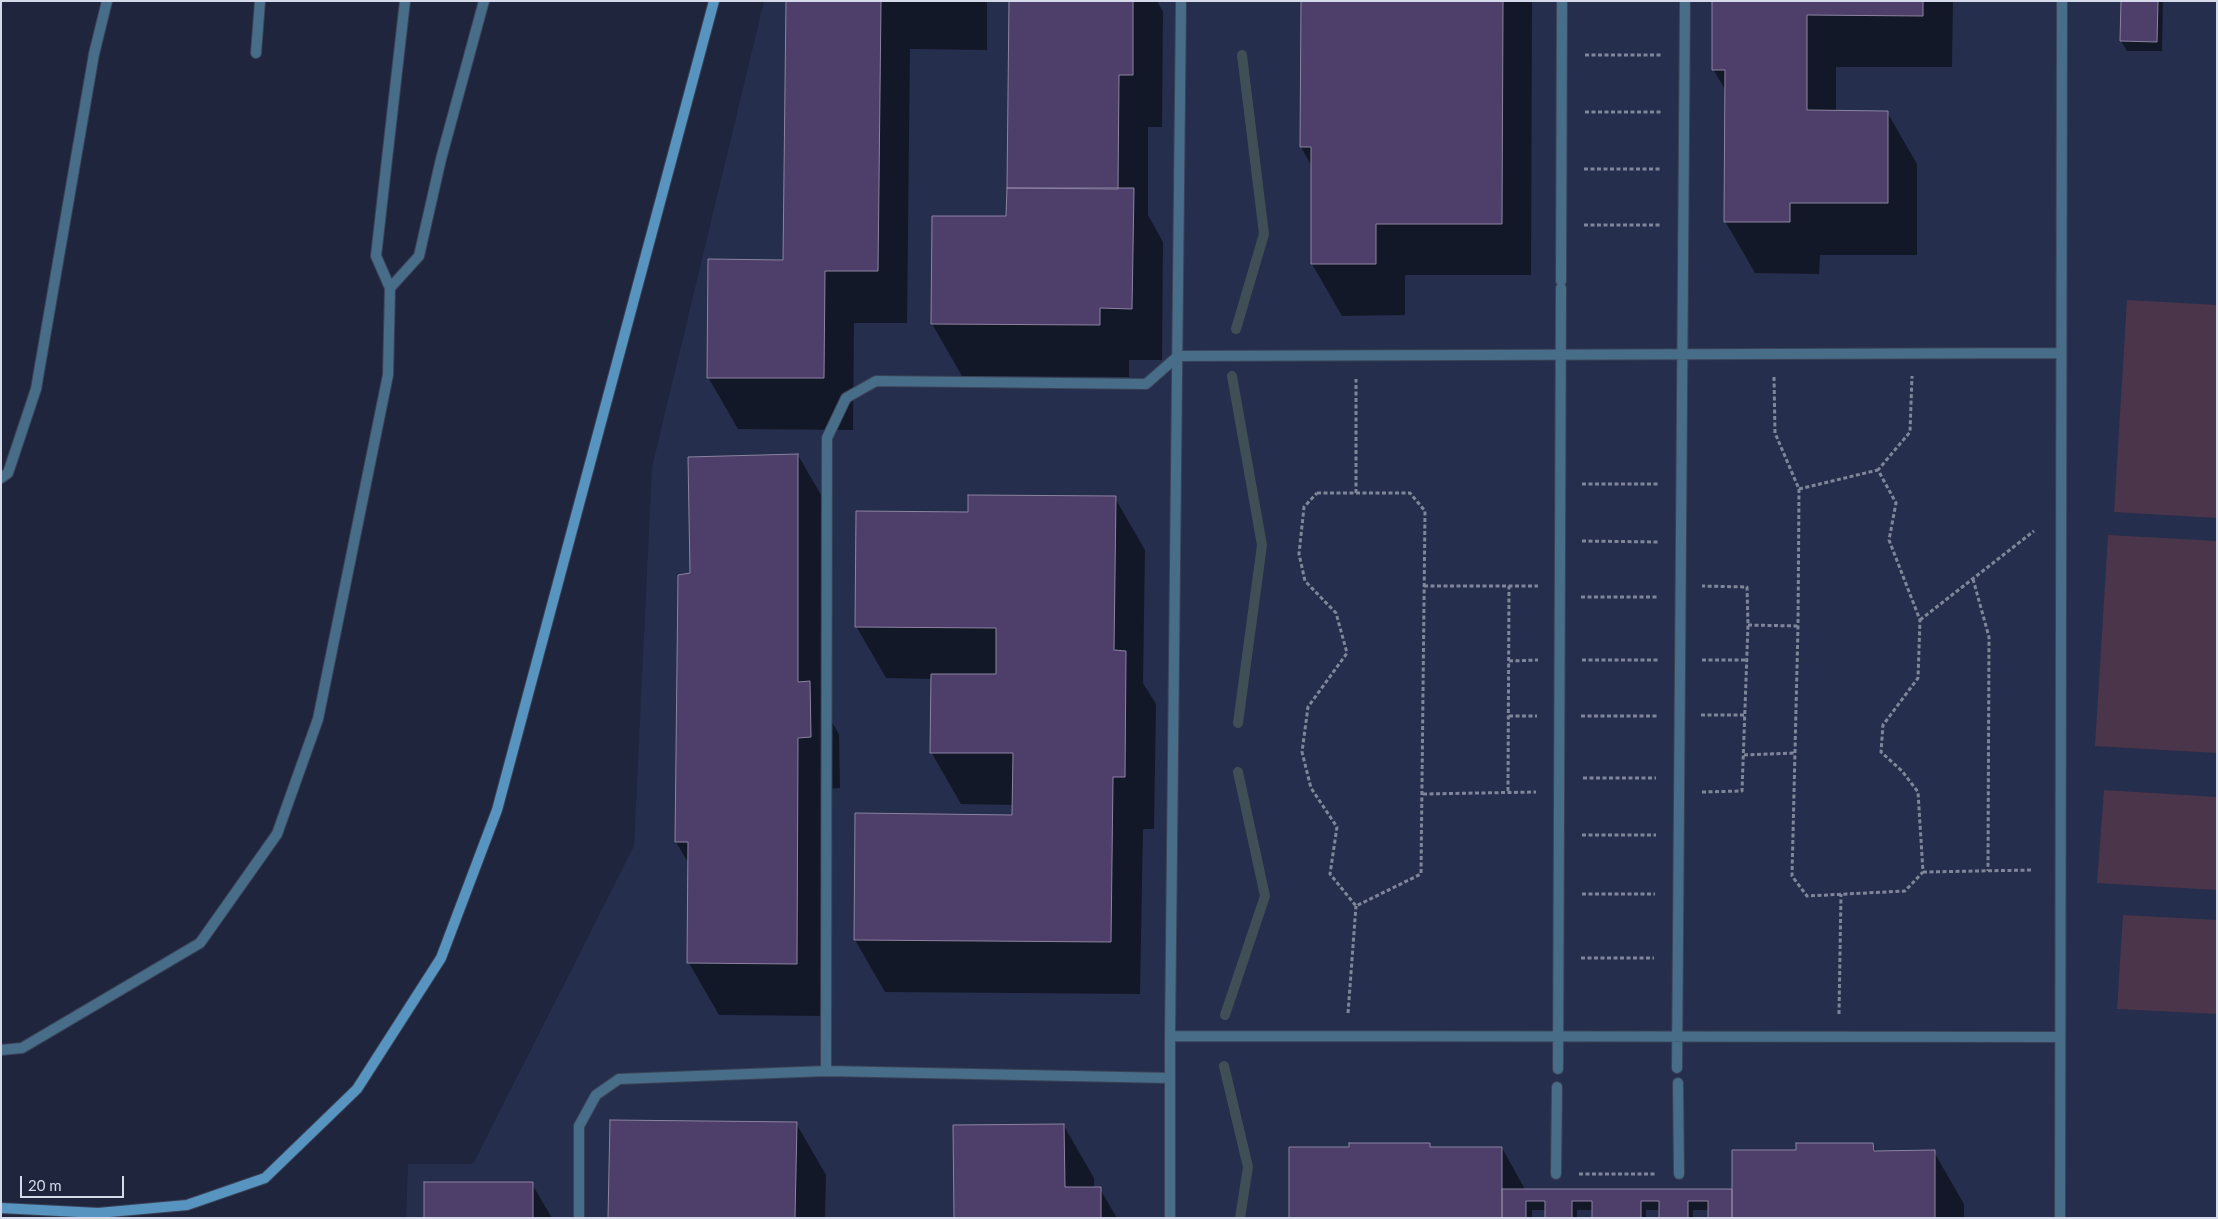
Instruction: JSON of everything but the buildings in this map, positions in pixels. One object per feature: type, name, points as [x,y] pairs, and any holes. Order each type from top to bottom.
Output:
[{"type":"street","points":[[1,478],[8,473],[36,389],[94,54],[107,1]]},
{"type":"street","points":[[256,53],[260,1]]},
{"type":"street","points":[[1,1050],[22,1048],[200,944],[277,834],[320,710],[388,375],[390,288],[376,256],[405,1]]},
{"type":"street","points":[[390,288],[419,256],[441,159],[484,1]]},
{"type":"street","points":[[1,1208],[98,1213],[187,1205],[265,1178],[357,1089],[441,958],[497,810],[714,1]]},
{"type":"street","points":[[1170,1218],[1170,1036],[1182,1]]},
{"type":"street","points":[[1558,1069],[1562,1]]},
{"type":"street","points":[[1677,1068],[1685,1]]},
{"type":"street","points":[[2060,1218],[2062,1]]},
{"type":"street","points":[[826,1071],[827,438],[846,398],[876,381],[1146,384],[1178,356],[2061,353]]},
{"type":"street","points":[[1170,1036],[2059,1037]]},
{"type":"street","points":[[579,1218],[579,1126],[596,1095],[619,1079],[826,1071],[1170,1078]]},
{"type":"street","points":[[1678,1083],[1679,1174]]},
{"type":"street","points":[[1556,1174],[1557,1087]]},
{"type":"path","points":[[1562,55],[1684,55]]},
{"type":"path","points":[[1562,112],[1684,112]]},
{"type":"path","points":[[1562,168],[1684,168]]},
{"type":"path","points":[[1561,225],[1684,225]]},
{"type":"path","points":[[1774,354],[1775,433],[1799,489],[1796,753],[1792,876],[1807,896],[1905,891],[1923,872],[2032,870]]},
{"type":"path","points":[[1799,489],[1878,470],[1910,432],[1913,354]]},
{"type":"path","points":[[1356,355],[1356,493]]},
{"type":"path","points":[[1878,470],[1896,503],[1889,540],[1920,620],[1918,678],[1883,725],[1881,752],[1902,771],[1918,792],[1923,872]]},
{"type":"path","points":[[1561,484],[1682,484]]},
{"type":"path","points":[[1347,1036],[1356,906],[1330,874],[1337,827],[1311,788],[1302,752],[1308,707],[1347,653],[1336,613],[1304,581],[1299,554],[1304,507],[1317,492],[1410,493],[1425,511],[1421,874],[1356,906]]},
{"type":"path","points":[[1920,620],[2034,531]]},
{"type":"path","points":[[1560,541],[1681,542]]},
{"type":"path","points":[[1973,579],[1989,637],[1988,871]]},
{"type":"path","points":[[1423,794],[1541,792],[1559,778],[1679,778],[1694,792],[1742,790],[1748,625],[1747,587],[1696,586],[1681,598],[1560,597],[1541,586],[1424,586]]},
{"type":"path","points":[[1508,792],[1510,586]]},
{"type":"path","points":[[1748,625],[1798,626]]},
{"type":"path","points":[[1509,661],[1746,660]]},
{"type":"path","points":[[1509,716],[1745,715]]},
{"type":"path","points":[[1744,755],[1796,753]]},
{"type":"path","points":[[1559,835],[1679,835]]},
{"type":"path","points":[[1559,894],[1678,894]]},
{"type":"path","points":[[1839,1037],[1841,894]]},
{"type":"path","points":[[1558,958],[1678,958]]},
{"type":"path","points":[[1556,1174],[1679,1174]]},
{"type":"shaded area","points":[[764,1],[2217,1],[2217,1218],[406,1218],[408,1164],[473,1164],[634,846],[652,467]]},
{"type":"shaded area","points":[[2127,300],[2217,305],[2217,518],[2114,512]]},
{"type":"shaded area","points":[[2108,535],[2217,541],[2217,753],[2095,746]]},
{"type":"shaded area","points":[[2104,790],[2217,797],[2217,890],[2097,883]]},
{"type":"shaded area","points":[[2123,915],[2217,920],[2217,1014],[2117,1009]]},
{"type":"waterway","points":[[1236,329],[1264,234],[1242,55]]},
{"type":"waterway","points":[[1232,376],[1262,545],[1238,723]]},
{"type":"waterway","points":[[1225,1015],[1265,896],[1238,772]]},
{"type":"waterway","points":[[1224,1066],[1248,1167],[1240,1218]]}]
